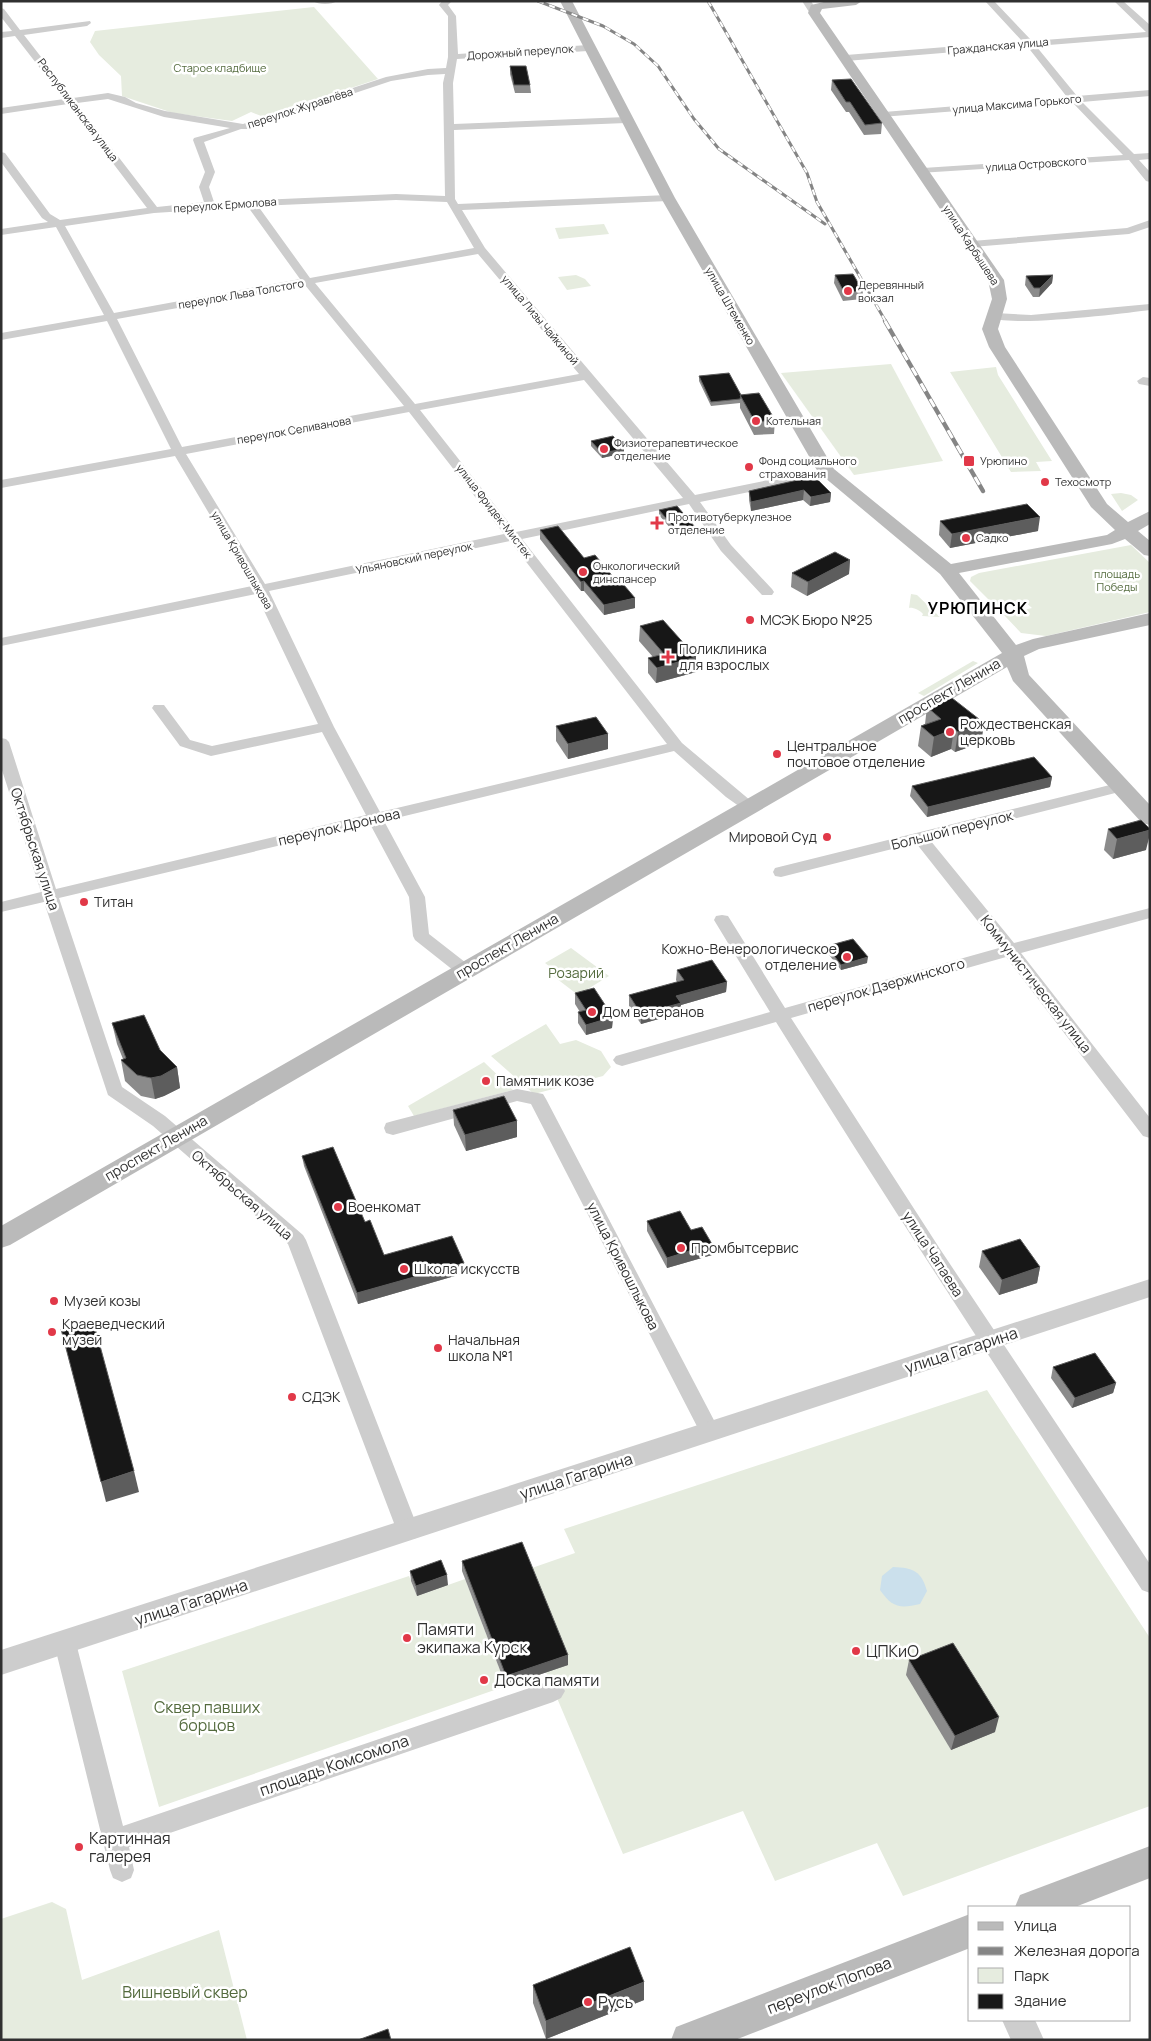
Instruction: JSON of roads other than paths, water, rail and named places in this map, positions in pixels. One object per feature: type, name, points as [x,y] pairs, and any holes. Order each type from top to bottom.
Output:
[{"type":"main road","name":"улица Штеменко","points":[[566,1],[588,48],[668,198],[827,472],[947,570]]},
{"type":"main road","points":[[810,7],[815,8],[856,1]]},
{"type":"main road","name":"улица Карбышева","points":[[810,7],[923,171],[1000,289],[1000,302],[990,329],[997,346],[1100,508],[1126,531]]},
{"type":"main road","points":[[1150,516],[1112,539],[947,570],[1013,654],[1020,677],[1150,818]]},
{"type":"main road","points":[[1126,531],[1150,551]]},
{"type":"main road","points":[[1013,654],[1051,640],[1150,619]]},
{"type":"main road","name":"проспект Ленина","points":[[1,1238],[1013,654]]},
{"type":"main road","points":[[1035,1906],[1150,1862]]},
{"type":"main road","name":"переулок Попова","points":[[689,2040],[968,1932]]},
{"type":"street","points":[[317,1],[333,1]]},
{"type":"street","points":[[431,1],[445,3],[452,16],[453,57],[448,83],[453,203]]},
{"type":"street","points":[[989,1],[1030,44],[1074,99],[1132,158],[1150,180]]},
{"type":"street","points":[[1118,1],[1150,30]]},
{"type":"street","name":"Республиканская улица","points":[[1,11],[154,210]]},
{"type":"street","points":[[1,35],[87,24]]},
{"type":"street","name":"Гражданская улица","points":[[846,58],[1150,34]]},
{"type":"street","name":"Дорожный переулок","points":[[453,57],[588,48]]},
{"type":"street","name":"переулок Журавлёва","points":[[1,111],[108,96],[164,114],[244,126],[390,79],[428,72],[451,71]]},
{"type":"street","name":"улица Максима Горького","points":[[884,115],[1150,93]]},
{"type":"street","points":[[450,127],[626,120]]},
{"type":"street","points":[[210,205],[204,187],[210,172],[198,140],[244,126]]},
{"type":"street","name":"улица Кривошлыкова","points":[[1,155],[46,216],[59,224],[111,318],[178,451],[261,589],[327,727],[418,896],[421,936],[464,970]]},
{"type":"street","name":"улица Островского","points":[[923,171],[1150,156]]},
{"type":"street","name":"переулок Ермолова","points":[[1,232],[154,210],[210,205],[396,197],[453,203],[668,198]]},
{"type":"street","name":"улица Лизы Чайкиной","points":[[453,203],[481,250],[692,500],[726,548],[767,592]]},
{"type":"street","name":"улица Фридек-Мистек","points":[[251,204],[308,282],[515,537],[677,746],[731,794],[749,806]]},
{"type":"street","points":[[1129,231],[1150,223]]},
{"type":"street","points":[[972,244],[1129,231],[1150,232]]},
{"type":"street","name":"переулок Льва Толстого","points":[[1,337],[481,250]]},
{"type":"street","points":[[995,316],[1031,318],[1150,307]]},
{"type":"street","name":"переулок Селиванова","points":[[1,484],[586,376]]},
{"type":"street","name":"Ульяновский переулок","points":[[1,642],[827,472]]},
{"type":"street","points":[[159,708],[185,743],[211,751],[327,727]]},
{"type":"street","name":"Октябрьская улица","points":[[1,742],[114,1090],[159,1121],[296,1240],[408,1531]]},
{"type":"street","name":"переулок Дронова","points":[[1,907],[677,746]]},
{"type":"street","name":"Большой переулок","points":[[781,872],[1122,787]]},
{"type":"street","name":"Коммунистическая улица","points":[[921,838],[1150,1130]]},
{"type":"street","name":"переулок Дзержинского","points":[[622,1060],[1010,950],[1150,913]]},
{"type":"street","name":"улица Чапаева","points":[[722,920],[780,1016],[989,1340],[1150,1583]]},
{"type":"street","name":"улица Кривошлыкова","points":[[393,1128],[516,1095],[537,1099],[710,1432]]},
{"type":"street","name":"улица Гагарина","points":[[1,1663],[1150,1288]]},
{"type":"street","points":[[66,1643],[122,1870]]},
{"type":"street","name":"площадь Комсомола","points":[[115,1840],[553,1691]]},
{"type":"street","points":[[1018,2021],[1028,2040]]},
{"type":"water","points":[[893,1567],[906,1568],[916,1572],[922,1579],[927,1591],[920,1604],[897,1605],[888,1600],[880,1590],[882,1576]]},
{"type":"railway","points":[[538,1],[603,26],[634,44],[658,66],[694,119],[719,149],[825,224]]},
{"type":"railway","points":[[708,1],[807,173],[817,202],[886,322]]},
{"type":"railway","points":[[885,321],[983,491]]},
{"type":"place","name":"Деревянный вокзал","points":[[848,291]]},
{"type":"place","name":"Котельная","points":[[756,421]]},
{"type":"place","name":"Физиотерапевтическое отделение","points":[[604,449]]},
{"type":"place","name":"Урюпино","points":[[969,461]]},
{"type":"place","name":"Фонд социального страхования","points":[[749,467]]},
{"type":"place","name":"Техосмотр","points":[[1045,482]]},
{"type":"place","name":"Противотуберкулезное отделение","points":[[657,523]]},
{"type":"place","name":"Садко","points":[[966,538]]},
{"type":"place","name":"Онкологический динспансер","points":[[583,572]]},
{"type":"place","name":"МСЭК Бюро №25","points":[[750,620]]},
{"type":"place","name":"Поликлиника для взрослых","points":[[668,657]]},
{"type":"place","name":"Рождественская церковь","points":[[950,732]]},
{"type":"place","name":"Центральное почтовое отделение","points":[[777,754]]},
{"type":"place","name":"Мировой Суд","points":[[827,837]]},
{"type":"place","name":"Титан","points":[[84,902]]},
{"type":"place","name":"Кожно-Венерологическое отделение","points":[[847,957]]},
{"type":"place","name":"Дом ветеранов","points":[[592,1012]]},
{"type":"place","name":"Памятник козе","points":[[486,1081]]},
{"type":"place","name":"Военкомат","points":[[338,1207]]},
{"type":"place","name":"Промбытсервис","points":[[681,1248]]},
{"type":"place","name":"Школа искусств","points":[[404,1269]]},
{"type":"place","name":"Музей козы","points":[[54,1301]]},
{"type":"place","name":"Краеведческий музей","points":[[52,1332]]},
{"type":"place","name":"Начальная школа №1","points":[[438,1348]]},
{"type":"place","name":"СДЭК","points":[[292,1397]]},
{"type":"place","name":"Памяти экипажа Курск","points":[[407,1638]]},
{"type":"place","name":"ЦПКиО","points":[[856,1651]]},
{"type":"place","name":"Доска памяти","points":[[484,1680]]},
{"type":"place","name":"Картинная галерея","points":[[79,1847]]},
{"type":"place","name":"Русь","points":[[588,2002]]},
{"type":"district","name":"УРЮПИНСК","points":[[978,608]]},
{"type":"park label","name":"Старое кладбище","points":[[220,68]]},
{"type":"park label","name":"площадь Победы","points":[[1117,580]]},
{"type":"park label","name":"Розарий","points":[[576,973]]},
{"type":"park label","name":"Сквер павших борцов","points":[[207,1716]]},
{"type":"park label","name":"Вишневый сквер","points":[[185,1992]]}]
